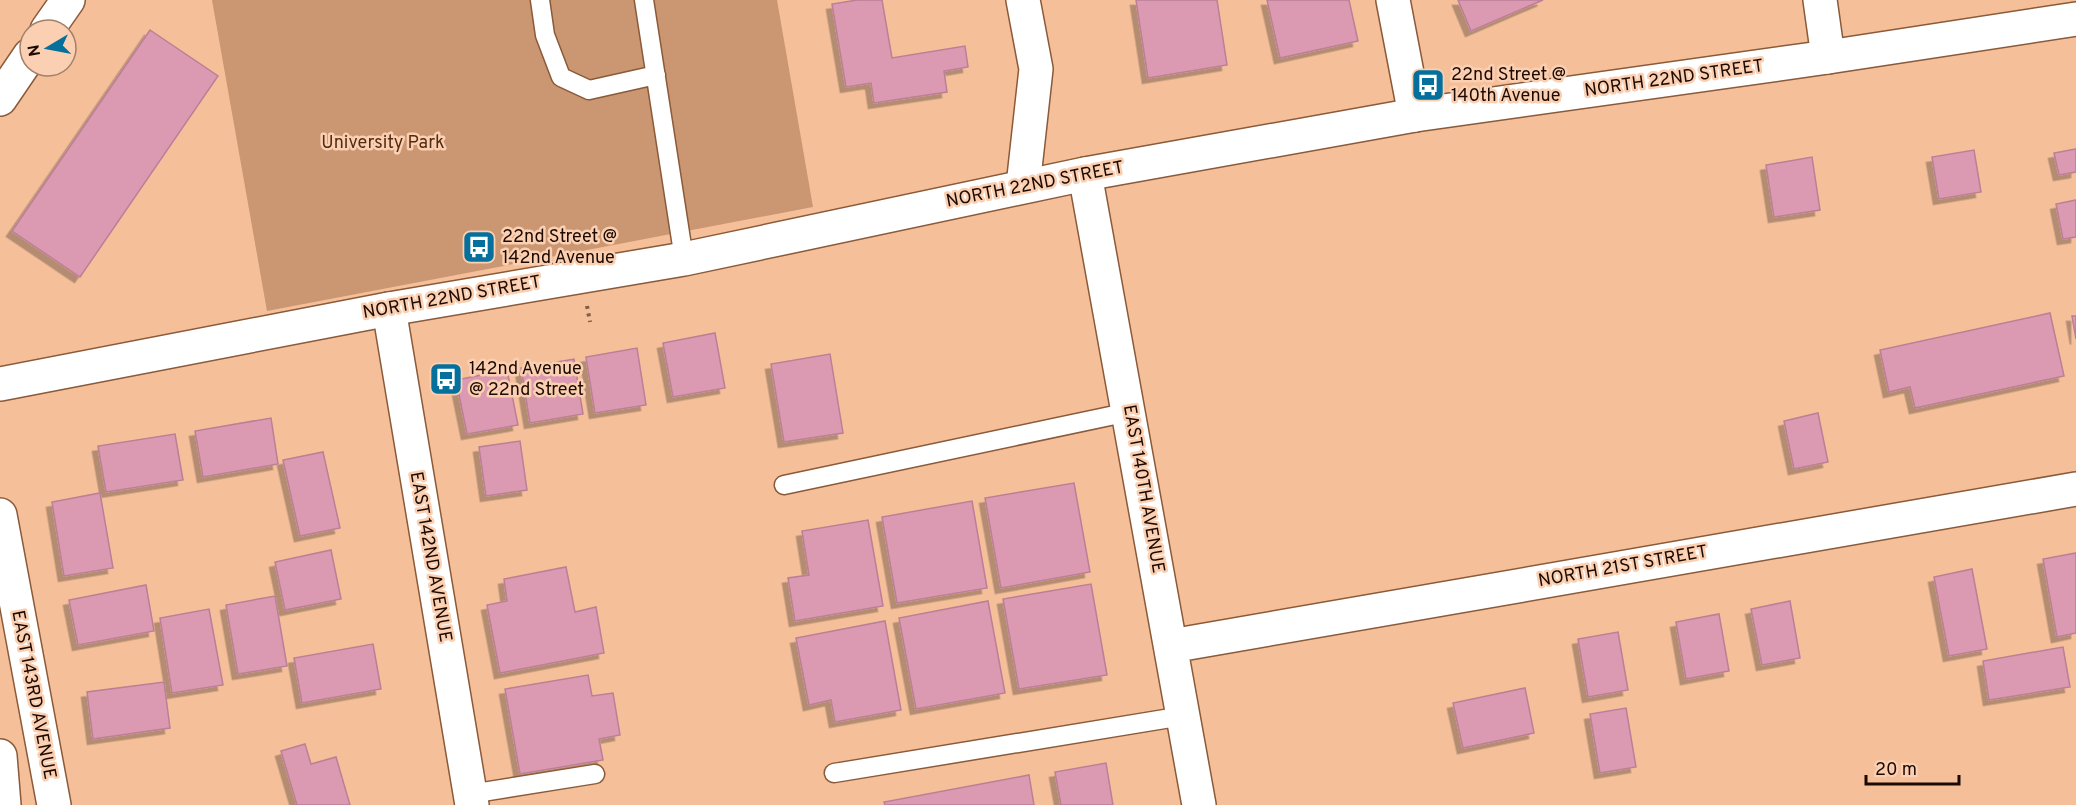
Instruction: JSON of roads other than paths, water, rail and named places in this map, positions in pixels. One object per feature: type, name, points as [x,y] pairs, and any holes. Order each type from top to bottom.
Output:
[{"type":"street","points":[[55,18],[68,0]]},
{"type":"street","points":[[1023,0],[1036,69],[1023,186]]},
{"type":"street","points":[[1393,0],[1415,115]]},
{"type":"street","points":[[1820,0],[1828,57]]},
{"type":"street","name":"NORTH 22ND STREET","points":[[0,384],[389,309],[684,259],[1023,186],[1415,115],[1828,57],[2076,19]]},
{"type":"street","points":[[0,99],[18,73]]},
{"type":"street","name":"EAST 140TH AVENUE","points":[[1085,174],[1199,805]]},
{"type":"street","name":"EAST 142ND AVENUE","points":[[389,309],[471,800]]},
{"type":"street","name":"NORTH 21ST STREET","points":[[1171,646],[2076,489]]},
{"type":"street","name":"EAST 143RD AVENUE","points":[[0,515],[54,805]]},
{"type":"street","points":[[0,756],[4,805]]},
{"type":"lane","points":[[540,0],[545,35],[561,77],[589,90],[656,75]]},
{"type":"lane","points":[[644,0],[684,259]]},
{"type":"lane","points":[[784,485],[1129,412]]},
{"type":"lane","points":[[834,773],[1183,716]]},
{"type":"lane","points":[[471,800],[595,774]]},
{"type":"place","name":"22nd Street @ 140th Avenue","points":[[1428,85]]},
{"type":"place","name":"22nd Street @ 142nd Avenue","points":[[479,247]]},
{"type":"place","name":"142nd Avenue @ 22nd Street","points":[[446,379]]},
{"type":"park label","name":"University Park","points":[[383,143]]}]
